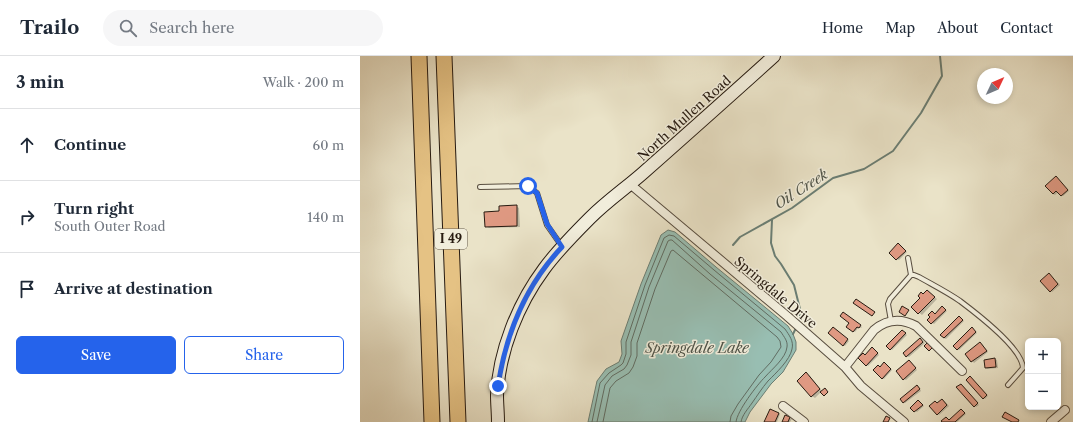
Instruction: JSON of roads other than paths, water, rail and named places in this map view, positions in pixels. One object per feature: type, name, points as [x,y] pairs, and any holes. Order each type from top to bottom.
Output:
[{"type":"highway","name":"I 49","points":[[418,56],[432,422]]},
{"type":"highway","name":"I 49","points":[[444,56],[458,422]]},
{"type":"street","name":"North Mullen Road","points":[[498,422],[497,395],[501,365],[506,344],[522,305],[532,287],[551,260],[592,216],[774,56]]},
{"type":"street","name":"Springdale Drive","points":[[630,184],[809,335],[845,367],[862,386],[904,422]]},
{"type":"street","points":[[845,367],[874,330],[880,325],[891,321],[902,320],[910,322],[916,326],[962,371]]},
{"type":"street","points":[[783,406],[804,422]]},
{"type":"street","points":[[1050,422],[1064,410]]},
{"type":"lane","points":[[480,187],[528,186],[537,193],[547,224],[562,247]]},
{"type":"lane","points":[[908,258],[911,275]]},
{"type":"lane","points":[[891,321],[888,304],[890,299],[911,275]]},
{"type":"lane","points":[[911,275],[919,277],[960,301],[1002,336],[1012,347],[1022,363],[1023,368],[1008,385]]},
{"type":"water","name":"Springdale Lake","points":[[668,230],[675,232],[788,326],[796,342],[796,350],[783,372],[771,384],[750,412],[745,422],[588,422],[597,381],[606,369],[619,362],[622,354],[621,341],[641,284],[661,235]]},
{"type":"waterway","name":"Oil Creek","points":[[733,245],[740,237],[792,208],[833,178],[864,169],[893,151],[921,113],[942,76],[940,56]]},
{"type":"waterway","points":[[772,220],[771,243],[775,256],[794,285],[800,309],[799,322]]},
{"type":"waterway","points":[[793,334],[796,328]]}]
